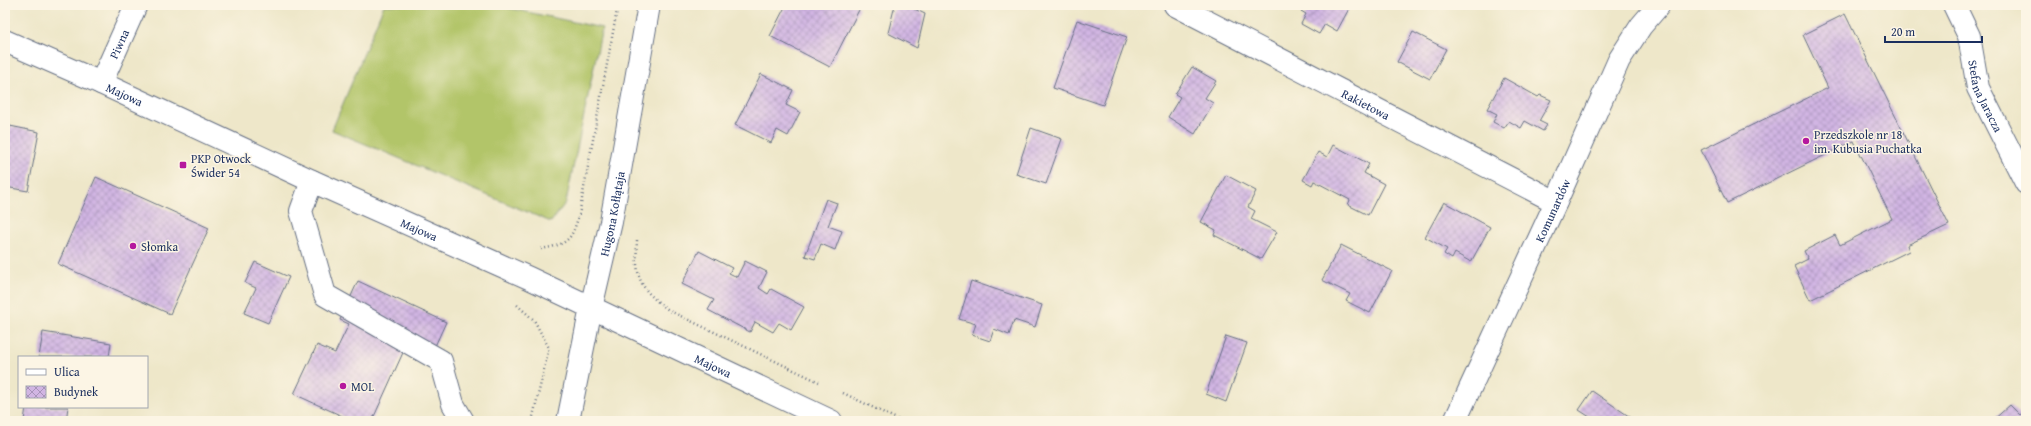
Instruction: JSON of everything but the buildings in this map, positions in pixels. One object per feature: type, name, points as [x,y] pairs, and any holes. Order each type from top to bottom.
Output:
[{"type":"street","name":"Piwna","points":[[101,83],[136,5]]},
{"type":"street","name":"Hugona Kołłątaja","points":[[568,421],[591,308],[612,222],[649,5]]},
{"type":"street","name":"Rakietowa","points":[[1175,5],[1556,202]]},
{"type":"street","name":"Komunardów","points":[[1455,421],[1556,202],[1619,60],[1640,26],[1659,5]]},
{"type":"street","name":"Stefana Jaracza","points":[[1954,5],[1969,36],[1978,88],[2026,183]]},
{"type":"street","name":"Majowa","points":[[5,41],[101,83],[312,181],[529,278],[831,421]]},
{"type":"street","points":[[312,181],[301,212],[325,295],[441,361],[453,404],[463,421]]},
{"type":"path","points":[[541,249],[560,246],[573,234],[579,215],[618,5]]},
{"type":"path","points":[[638,238],[636,259],[639,280],[653,299],[670,311],[822,383]]},
{"type":"path","points":[[516,305],[534,320],[549,348],[532,421]]},
{"type":"path","points":[[836,390],[901,421]]},
{"type":"green space","points":[[384,5],[494,5],[602,28],[566,202],[551,222],[332,130]]},
{"type":"place","name":"Przedszkole nr 18 im. Kubusia Puchatka","points":[[1806,141]]},
{"type":"place","name":"PKP Otwock Świder 54","points":[[183,165]]},
{"type":"place","name":"Słomka","points":[[133,246]]},
{"type":"place","name":"MOL","points":[[343,386]]}]
